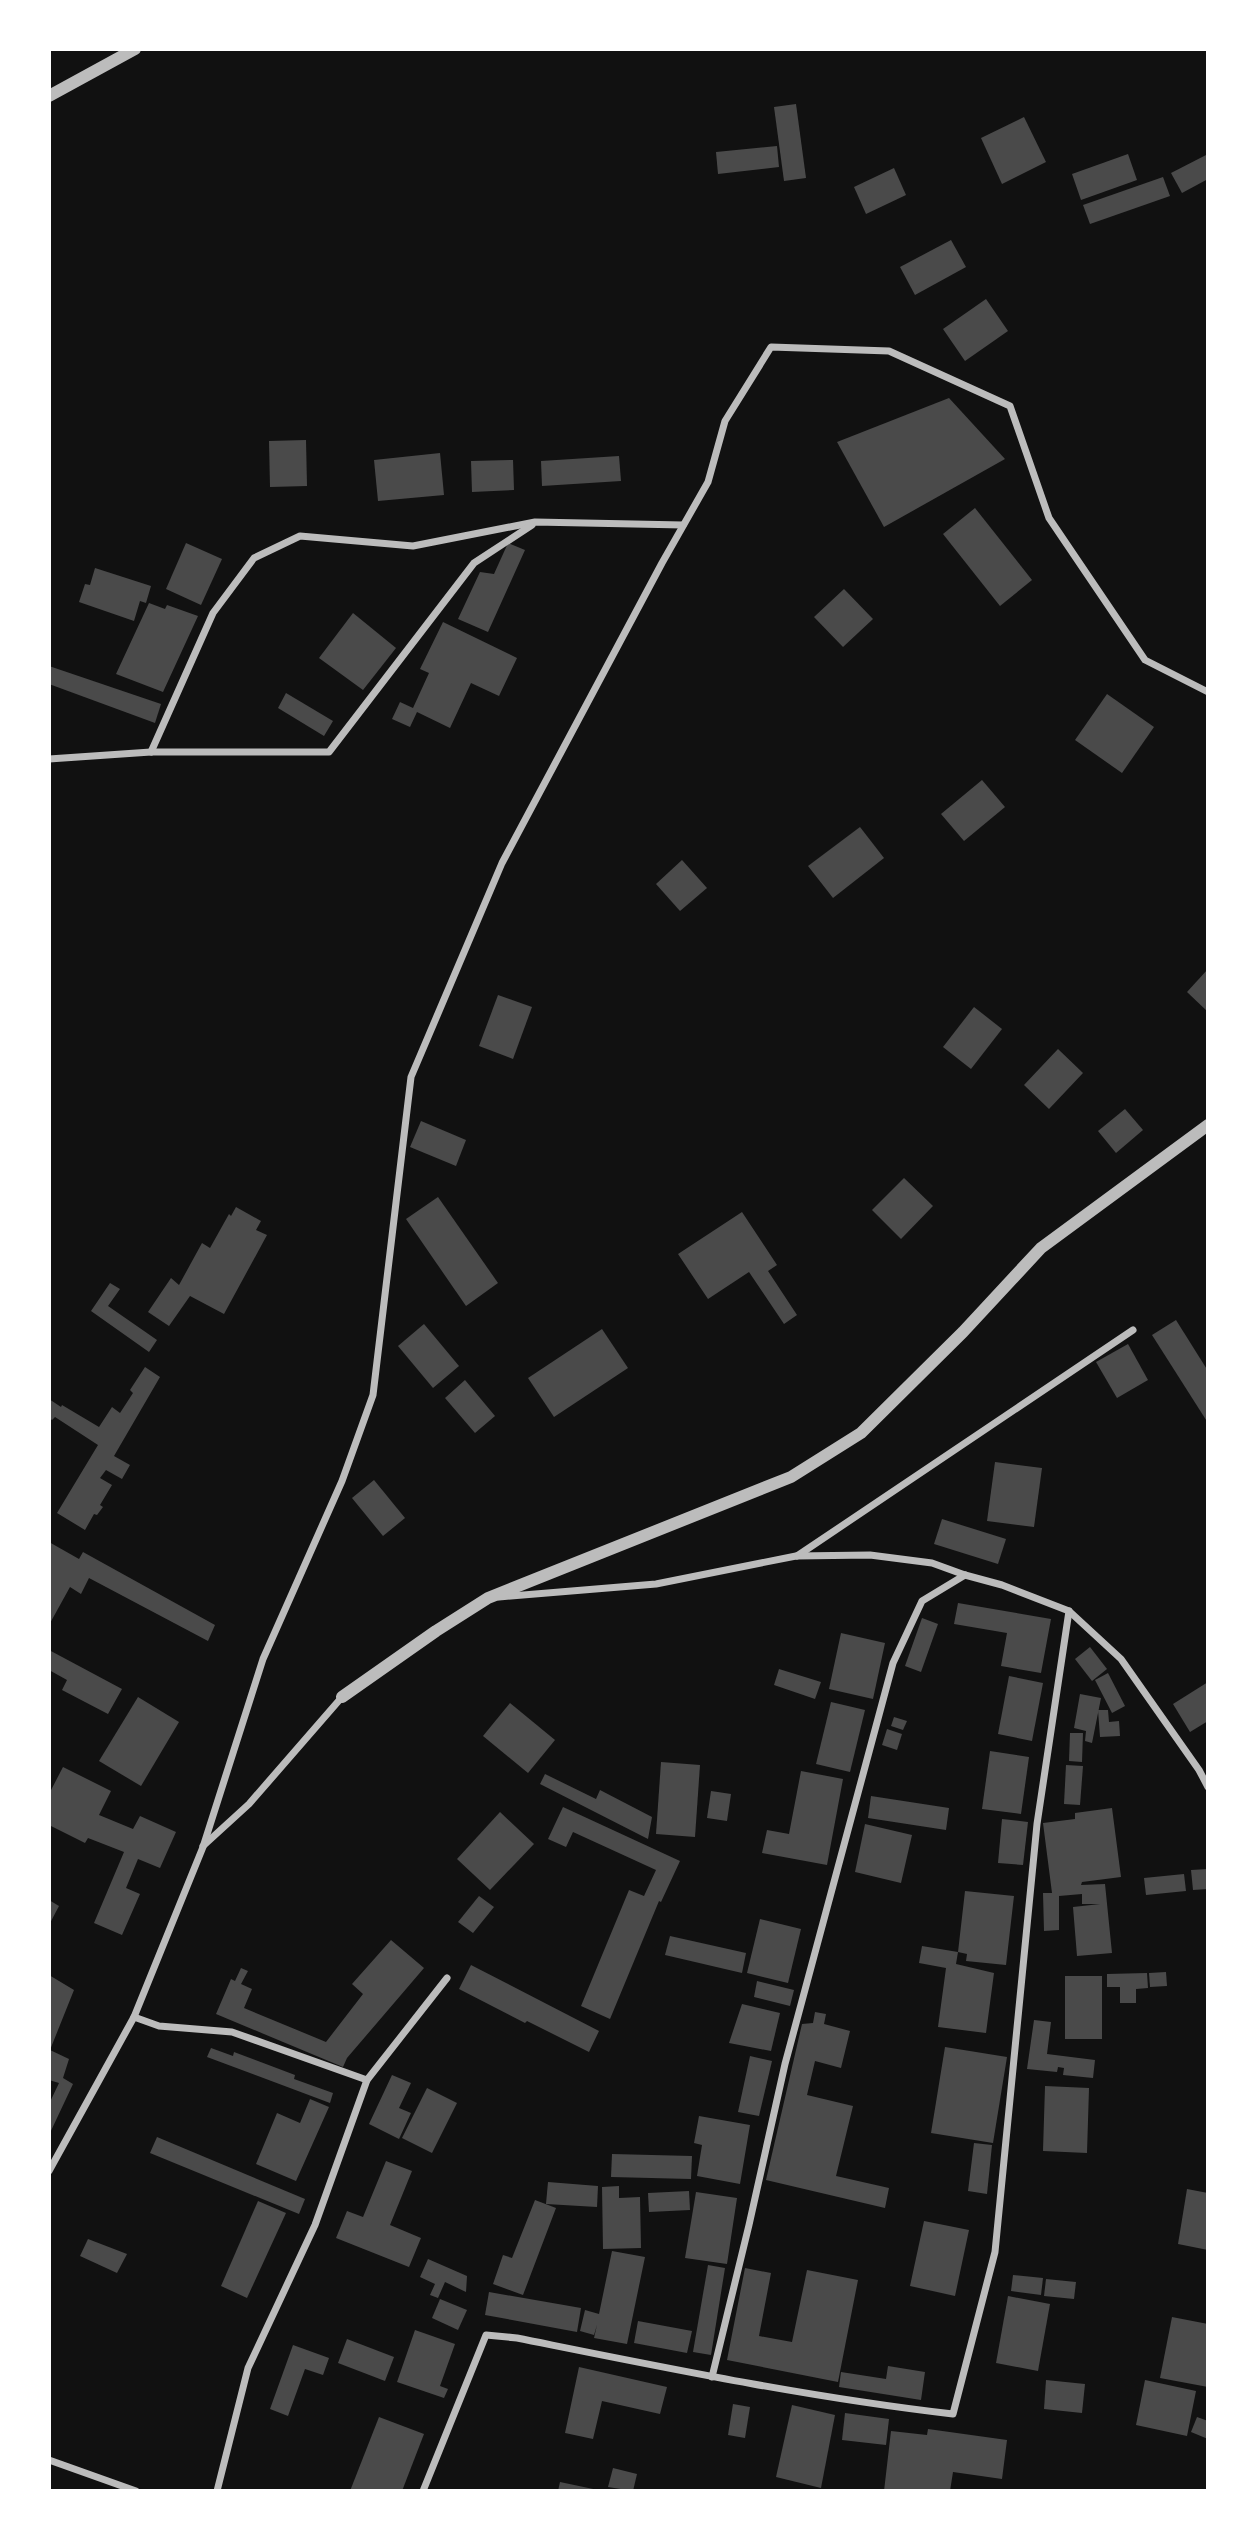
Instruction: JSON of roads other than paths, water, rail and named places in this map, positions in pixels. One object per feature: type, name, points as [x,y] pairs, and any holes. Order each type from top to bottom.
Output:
[{"type":"street","points":[[49,96],[135,49]]},
{"type":"street","points":[[49,2171],[134,2017],[203,1847],[263,1659],[342,1481],[373,1395],[411,1077],[502,863],[708,482],[725,421],[771,347],[889,351],[1010,406],[1049,518],[1137,649],[1145,660],[1208,692]]},
{"type":"street","points":[[151,752],[213,613],[254,558],[300,536],[413,545],[535,522],[683,525]]},
{"type":"street","points":[[49,759],[151,752],[329,752],[474,563],[535,522]]},
{"type":"street","points":[[203,1847],[250,1804],[342,1697],[488,1598],[791,1477],[861,1433],[963,1332],[1041,1248],[1208,1125]]},
{"type":"street","points":[[796,1556],[1133,1330]]},
{"type":"street","points":[[488,1598],[656,1584],[796,1556],[870,1555],[932,1563],[1002,1585],[1069,1611],[1121,1659],[1199,1769],[1208,1787]]},
{"type":"street","points":[[712,2377],[785,2064],[893,1663],[922,1601],[965,1575]]},
{"type":"street","points":[[423,2491],[486,2335],[517,2338],[712,2377],[953,2414],[995,2252],[1037,1824],[1069,1611]]},
{"type":"street","points":[[217,2491],[248,2368],[315,2225],[367,2080],[447,1978]]},
{"type":"street","points":[[134,2017],[159,2026],[232,2032],[367,2080]]},
{"type":"street","points":[[49,2460],[136,2491]]}]
